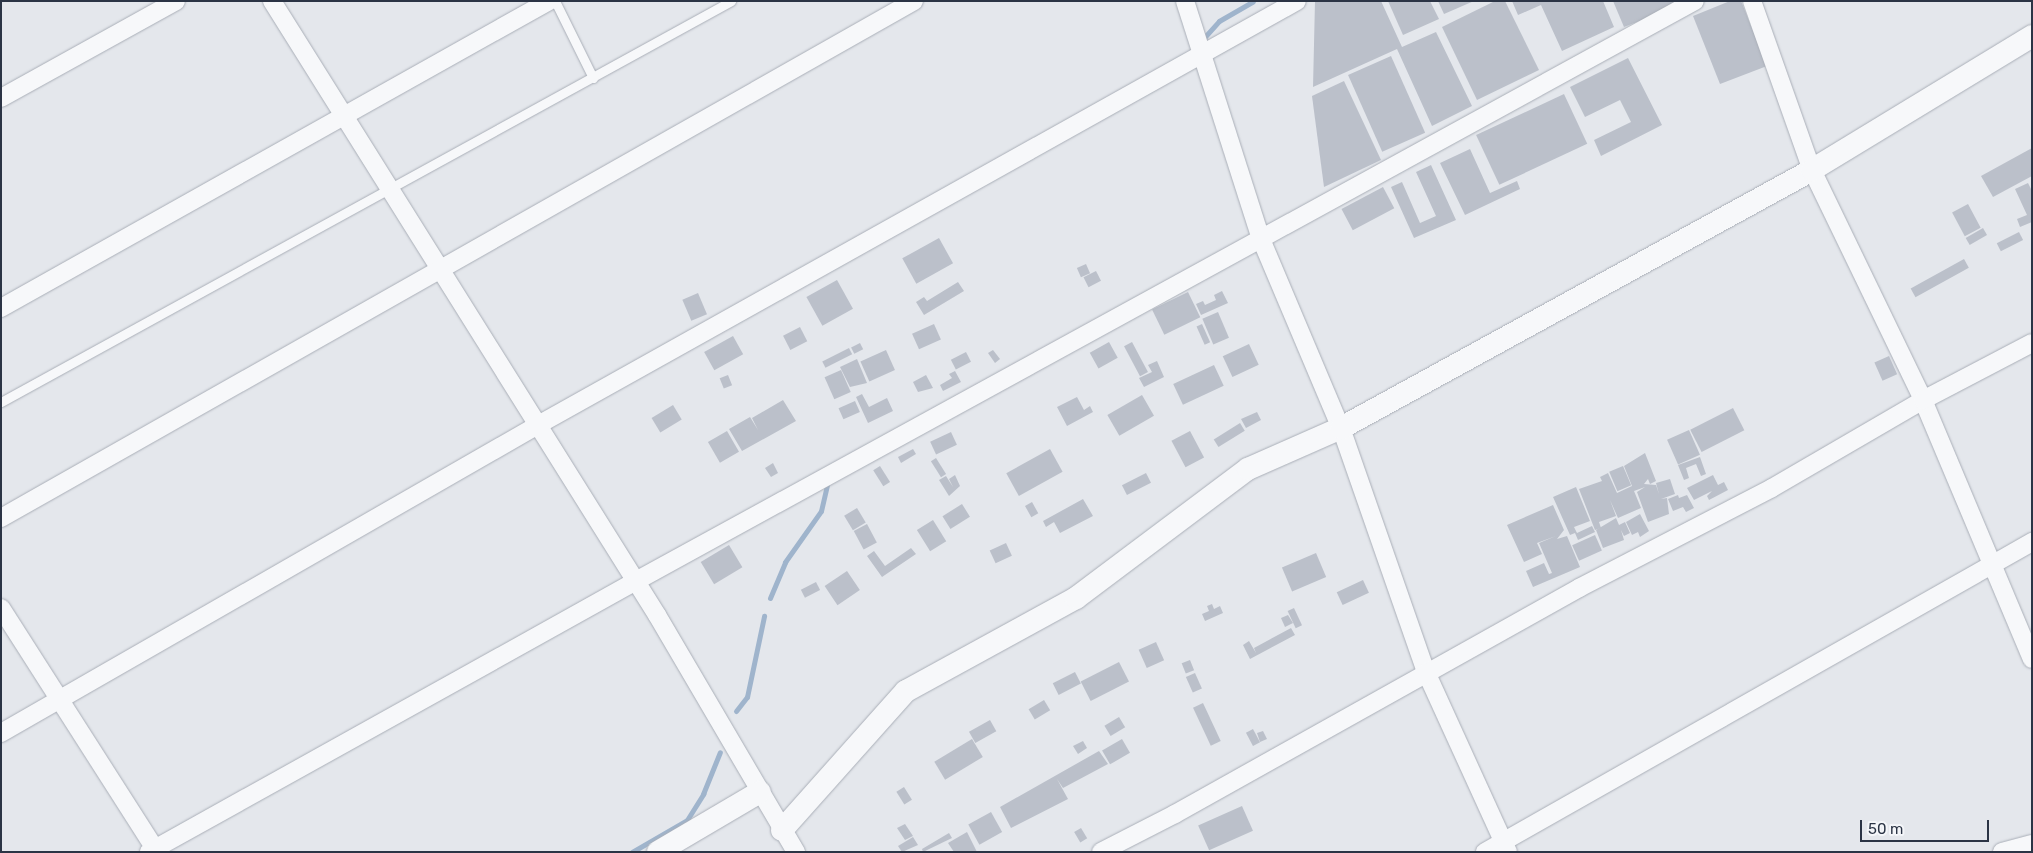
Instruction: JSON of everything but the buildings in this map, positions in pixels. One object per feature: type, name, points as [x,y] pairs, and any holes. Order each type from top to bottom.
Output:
[{"type":"street","points":[[1,98],[176,1]]},
{"type":"street","points":[[272,1],[390,186],[636,581],[796,852]]},
{"type":"street","points":[[1,308],[549,1]]},
{"type":"street","points":[[1,518],[442,271],[914,1]]},
{"type":"street","points":[[1185,1],[1204,53],[1261,239],[1341,428],[1426,672],[1506,846]]},
{"type":"street","points":[[1,733],[61,701],[538,425],[1297,1]]},
{"type":"street","points":[[1,608],[154,850],[636,581],[1695,1]]},
{"type":"street","points":[[1752,1],[1812,170],[1923,400],[2032,659]]},
{"type":"street","points":[[782,830],[906,691],[1076,598],[1248,468],[1341,428],[1812,170],[2032,36]]},
{"type":"street","points":[[1101,852],[1175,814],[1426,672],[1772,488],[1923,400],[2032,343]]},
{"type":"street","points":[[1485,852],[1506,846],[2032,542]]},
{"type":"street","points":[[658,852],[760,792]]},
{"type":"street","points":[[2002,852],[2032,844]]},
{"type":"lane","points":[[554,1],[592,78]]},
{"type":"lane","points":[[1,402],[390,186],[731,1]]},
{"type":"waterway","points":[[1202,40],[1219,21],[1253,1]]},
{"type":"waterway","points":[[770,598],[785,562],[821,511],[827,485]]},
{"type":"waterway","points":[[736,711],[747,697],[764,616]]},
{"type":"waterway","points":[[632,852],[687,820],[703,794],[720,752]]}]
